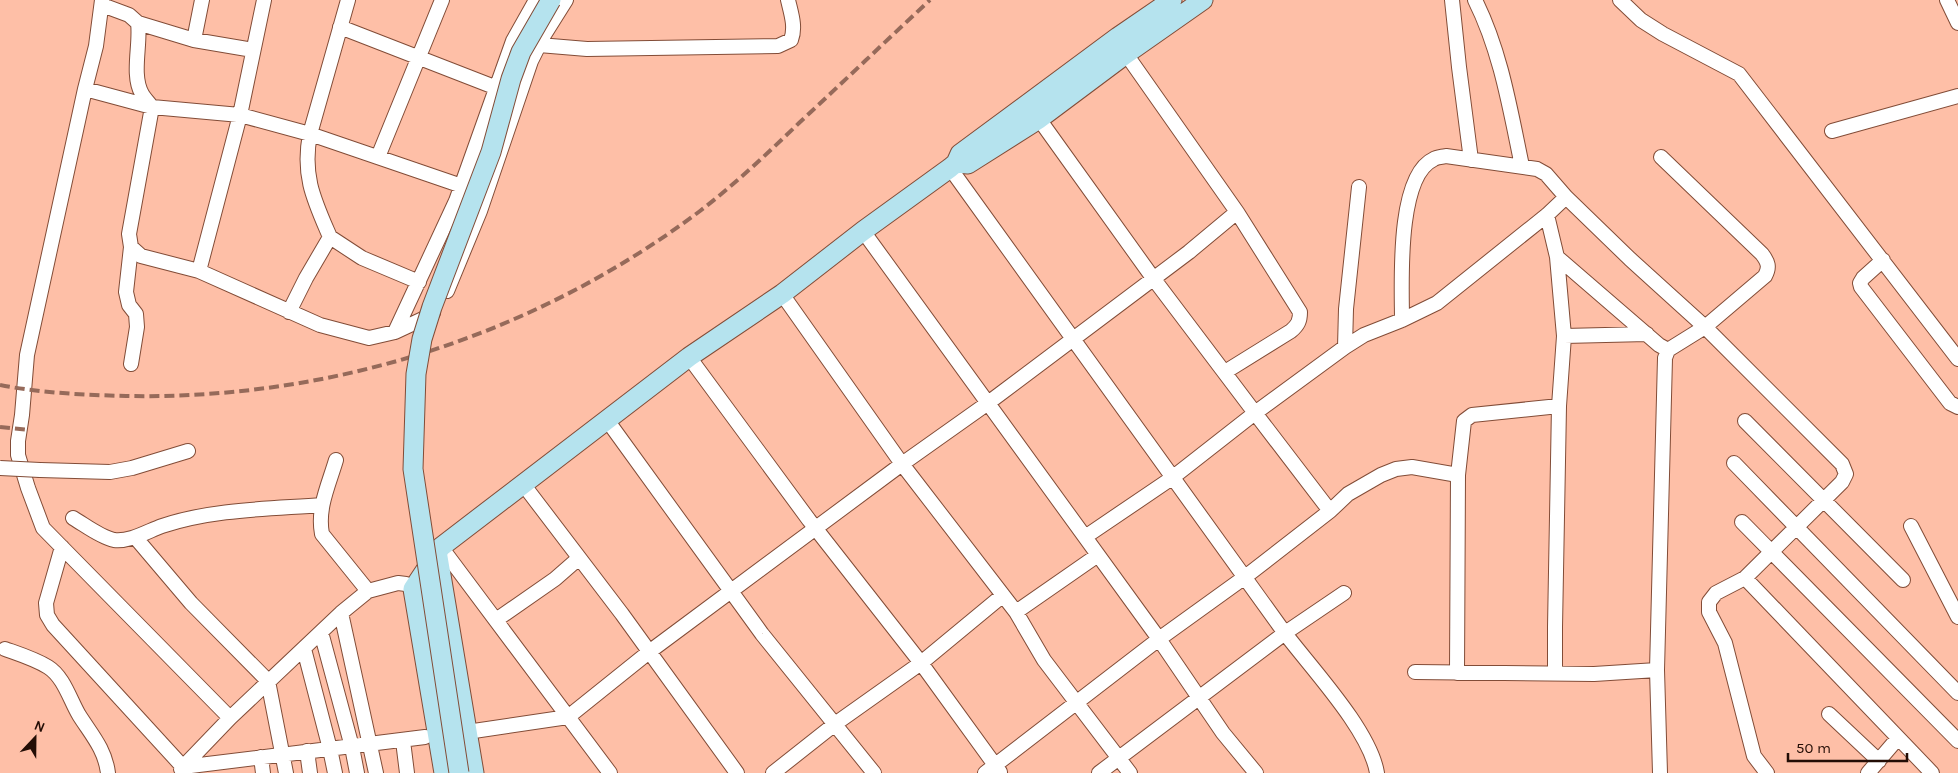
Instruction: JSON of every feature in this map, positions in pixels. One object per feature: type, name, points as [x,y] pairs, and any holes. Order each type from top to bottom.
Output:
[{"type":"street","points":[[194,40],[202,0]]},
{"type":"street","points":[[198,271],[240,115],[264,0]]},
{"type":"street","points":[[348,0],[306,154],[313,197],[330,237],[362,258],[418,282]]},
{"type":"street","points":[[378,157],[442,0]]},
{"type":"street","points":[[131,247],[141,256],[198,271],[320,326],[369,338],[395,332],[427,318],[443,300],[457,269],[480,211],[531,61],[566,0]]},
{"type":"street","points":[[539,45],[587,49],[778,46],[791,40],[793,35],[794,27],[788,0]]},
{"type":"street","points":[[444,773],[413,589],[439,549],[689,357],[782,294],[863,231],[953,166],[960,154],[967,148],[1172,0]]},
{"type":"street","points":[[953,166],[968,164],[1039,119],[1126,54],[1203,0]]},
{"type":"street","points":[[1452,0],[1454,32],[1471,160]]},
{"type":"street","points":[[1475,0],[1496,48],[1522,166]]},
{"type":"street","points":[[1620,0],[1642,20],[1663,34],[1731,68],[1739,74],[1958,359]]},
{"type":"street","points":[[1947,0],[1958,23]]},
{"type":"street","points":[[395,332],[444,231],[462,186],[513,40],[535,1]]},
{"type":"street","points":[[458,773],[413,469],[416,374],[422,339],[436,294],[491,152],[535,1]]},
{"type":"street","points":[[230,718],[43,528],[18,455],[18,442],[27,355],[96,46],[102,3],[129,15],[138,23],[194,40],[253,50]]},
{"type":"street","points":[[131,364],[137,327],[136,314],[129,305],[126,292],[131,247],[128,234],[152,107],[141,93],[137,72],[140,35],[138,23]]},
{"type":"street","points":[[340,28],[497,88]]},
{"type":"street","points":[[1126,54],[1237,212],[1295,301],[1300,312],[1298,325],[1291,331],[1225,372]]},
{"type":"street","points":[[85,89],[152,107],[240,115],[310,134],[462,186]]},
{"type":"street","points":[[1832,130],[1958,96]]},
{"type":"street","points":[[1039,119],[1153,278],[1330,511]]},
{"type":"street","points":[[1402,320],[1403,226],[1415,183],[1424,167],[1434,159],[1446,156],[1537,169],[1546,174],[1566,197],[1705,327],[1842,464],[1846,474],[1842,482],[1745,578],[1716,593],[1709,602],[1709,612],[1725,643],[1754,756],[1767,773]]},
{"type":"street","points":[[1660,773],[1657,670],[1665,358],[1668,350],[1705,327],[1765,276],[1768,270],[1768,262],[1662,157]]},
{"type":"street","points":[[953,166],[1172,478],[1285,632],[1346,711],[1368,747],[1378,773]]},
{"type":"street","points":[[1345,347],[1346,309],[1359,187]]},
{"type":"street","points":[[1085,538],[1172,478],[1255,413],[1345,347],[1364,335],[1402,320],[1437,303],[1547,215],[1566,197]]},
{"type":"street","points":[[467,732],[568,717],[649,652],[902,464],[988,403],[1072,338],[1189,252],[1237,212]]},
{"type":"street","points":[[1547,215],[1557,257],[1564,336],[1559,406],[1555,617],[1556,674]]},
{"type":"street","points":[[863,231],[1159,639],[1223,733],[1256,773]]},
{"type":"street","points":[[289,312],[330,237]]},
{"type":"street","points":[[1557,257],[1659,345],[1668,350]]},
{"type":"street","points":[[1882,260],[1863,278],[1860,283],[1861,288],[1950,403],[1958,407]]},
{"type":"street","points":[[782,294],[902,464],[1016,612],[1044,660],[1130,773]]},
{"type":"street","points":[[1564,336],[1647,334]]},
{"type":"street","points":[[689,357],[816,529],[921,663],[994,771],[1159,639],[1245,577],[1330,511],[1348,494],[1381,475],[1396,469],[1412,467],[1458,475]]},
{"type":"street","points":[[1457,673],[1458,475],[1464,421],[1472,415],[1559,406]]},
{"type":"street","points":[[607,420],[762,634],[874,773]]},
{"type":"street","points":[[1745,421],[1903,580]]},
{"type":"street","points":[[0,468],[110,472],[150,463],[188,451]]},
{"type":"street","points":[[336,460],[322,505],[320,522],[322,534],[368,591]]},
{"type":"street","points":[[1734,463],[1958,693]]},
{"type":"street","points":[[523,484],[737,773]]},
{"type":"street","points":[[74,518],[114,540],[135,537],[192,517],[322,505]]},
{"type":"street","points":[[1742,522],[1958,742]]},
{"type":"street","points":[[1911,526],[1958,617]]},
{"type":"street","points":[[135,537],[191,603],[268,681],[286,773]]},
{"type":"street","points":[[62,547],[46,603],[47,615],[53,625],[180,770]]},
{"type":"street","points":[[439,549],[496,620],[610,773]]},
{"type":"street","points":[[439,549],[474,773]]},
{"type":"street","points":[[1016,612],[1098,555]]},
{"type":"street","points":[[496,620],[555,579],[579,558]]},
{"type":"street","points":[[1745,578],[1898,738],[1917,768],[1932,773]]},
{"type":"street","points":[[180,770],[268,681],[341,613],[368,591],[398,583],[406,584],[413,589]]},
{"type":"street","points":[[1098,773],[1200,698],[1285,632],[1344,593]]},
{"type":"street","points":[[773,773],[836,724],[921,663],[1002,596]]},
{"type":"street","points":[[341,613],[376,773]]},
{"type":"street","points":[[321,632],[352,747],[357,773]]},
{"type":"street","points":[[5,649],[49,668],[59,678],[101,748],[108,773]]},
{"type":"street","points":[[304,649],[335,773]]},
{"type":"street","points":[[1415,672],[1556,674],[1657,670]]},
{"type":"street","points":[[1829,714],[1878,761]]},
{"type":"street","points":[[180,770],[282,754],[425,737]]},
{"type":"street","points":[[1868,773],[1898,738]]},
{"type":"street","points":[[403,741],[407,773]]},
{"type":"street","points":[[307,751],[310,773]]},
{"type":"street","points":[[261,757],[264,773]]},
{"type":"railway","points":[[0,385],[63,393],[126,396],[203,394],[279,386],[355,372],[428,352],[500,325],[570,293],[636,255],[700,211],[763,157],[930,0]]},
{"type":"railway","points":[[0,427],[29,430]]}]
